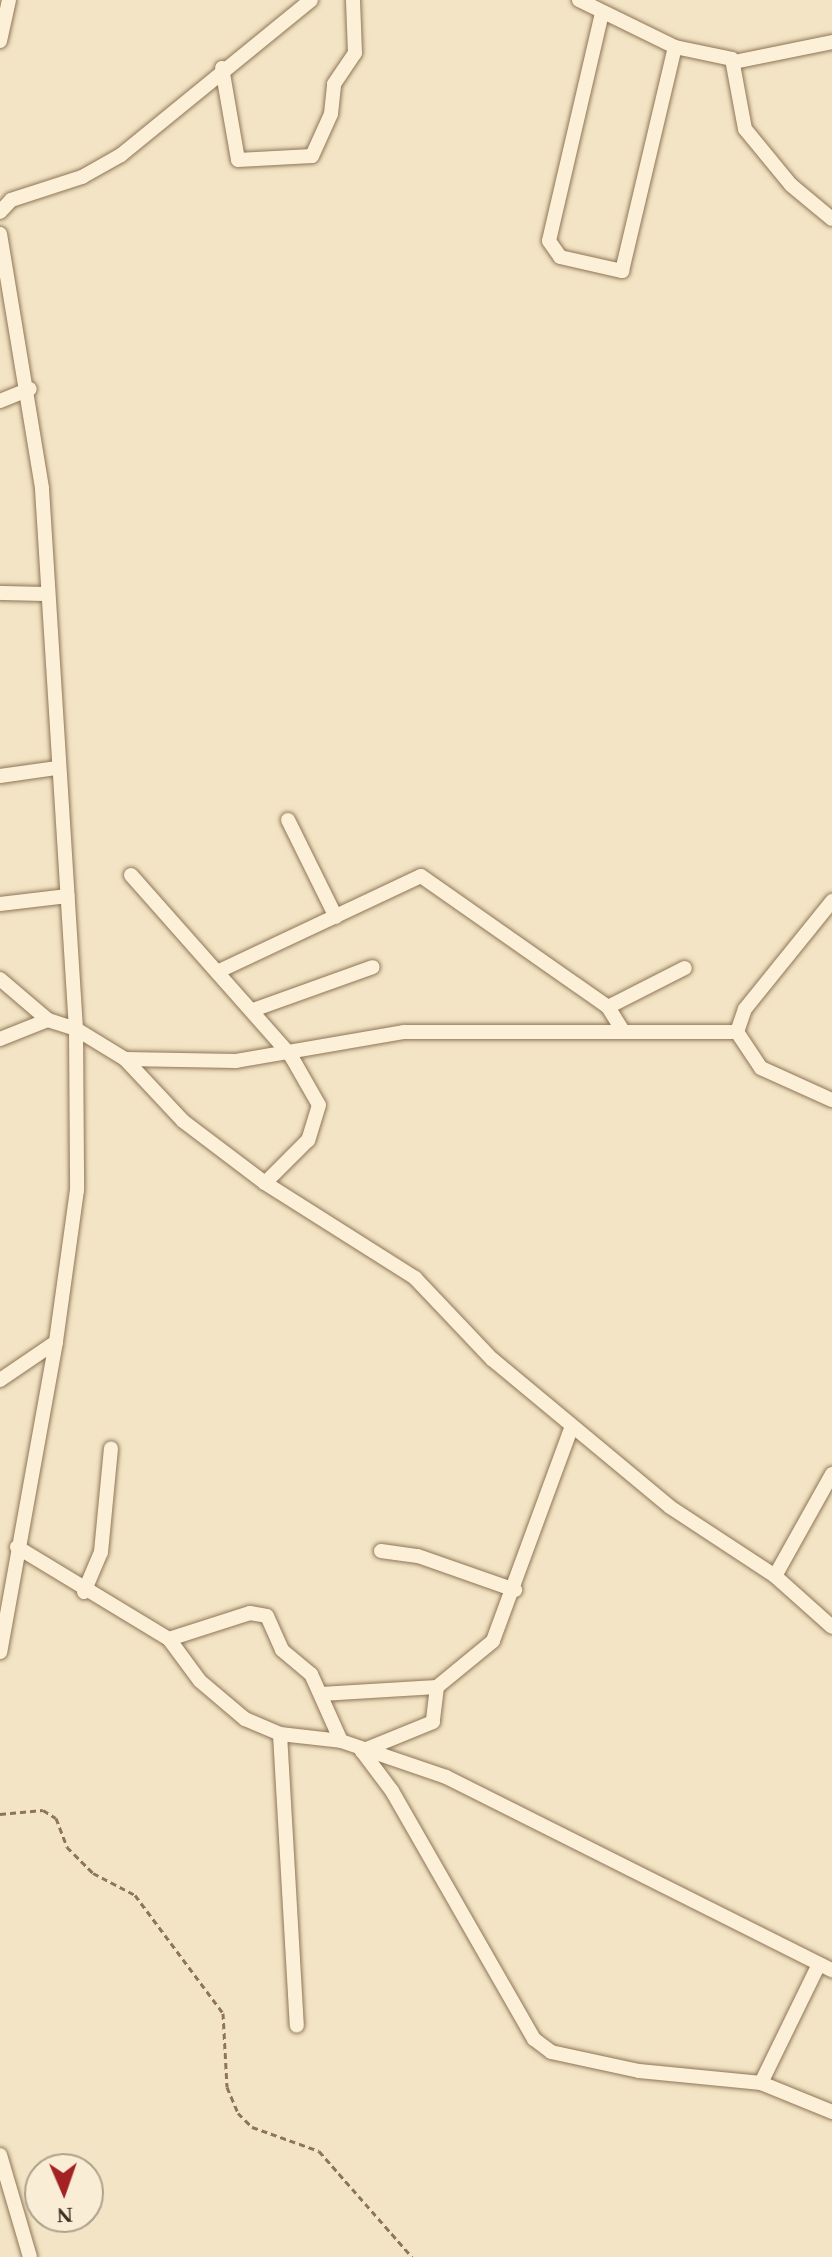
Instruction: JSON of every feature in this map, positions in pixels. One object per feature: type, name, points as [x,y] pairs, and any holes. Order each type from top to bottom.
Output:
[{"type":"street","points":[[0,41],[9,0]]},
{"type":"street","points":[[0,212],[11,200],[82,177],[121,155],[222,68],[311,0]]},
{"type":"street","points":[[222,68],[238,160],[312,156],[333,109],[334,84],[355,53],[353,0]]},
{"type":"street","points":[[579,0],[675,47],[734,62],[832,42]]},
{"type":"street","points":[[602,13],[549,241],[560,257],[622,271],[675,47]]},
{"type":"street","points":[[734,62],[745,129],[791,185],[832,219]]},
{"type":"street","points":[[0,234],[30,389],[48,594],[76,1029],[77,1190],[56,1342],[4,1600],[0,1652]]},
{"type":"street","points":[[0,401],[30,389]]},
{"type":"street","points":[[0,593],[48,594]]},
{"type":"street","points":[[0,776],[57,768]]},
{"type":"street","points":[[288,820],[336,917]]},
{"type":"street","points":[[131,875],[291,1056],[319,1105],[318,1121],[265,1183]]},
{"type":"street","points":[[217,972],[427,878],[608,1007],[623,1031]]},
{"type":"street","points":[[0,904],[68,896]]},
{"type":"street","points":[[737,1032],[745,1009],[832,901]]},
{"type":"street","points":[[253,1010],[373,967]]},
{"type":"street","points":[[608,1007],[685,968]]},
{"type":"street","points":[[0,979],[48,1020],[76,1029],[125,1059],[183,1121],[265,1183],[415,1278],[492,1359],[572,1426],[670,1507],[775,1576],[832,1627]]},
{"type":"street","points":[[0,1039],[48,1020]]},
{"type":"street","points":[[125,1059],[291,1056],[389,1033],[737,1032]]},
{"type":"street","points":[[737,1032],[761,1068],[832,1100]]},
{"type":"street","points":[[0,1380],[56,1342]]},
{"type":"street","points":[[321,1694],[437,1687],[493,1641],[515,1590],[572,1426]]},
{"type":"street","points":[[84,1592],[101,1552],[111,1448]]},
{"type":"street","points":[[775,1576],[832,1474]]},
{"type":"street","points":[[17,1547],[84,1592],[131,1612],[169,1639],[200,1681],[245,1719],[280,1734],[341,1741],[362,1751],[446,1777],[826,1967],[761,2083]]},
{"type":"street","points":[[381,1551],[418,1556],[515,1590]]},
{"type":"street","points":[[169,1639],[258,1612],[272,1624],[282,1650],[311,1674],[341,1741]]},
{"type":"street","points":[[362,1751],[433,1722],[437,1687]]},
{"type":"street","points":[[280,1734],[297,2026]]},
{"type":"street","points":[[362,1751],[392,1791],[534,2039],[567,2059],[761,2083],[832,2112]]},
{"type":"street","points":[[0,2155],[30,2257]]},
{"type":"path","points":[[0,1814],[43,1810],[56,1818],[67,1847],[93,1873],[135,1895],[223,2013],[227,2087],[238,2113],[252,2127],[319,2151],[412,2257]]}]
